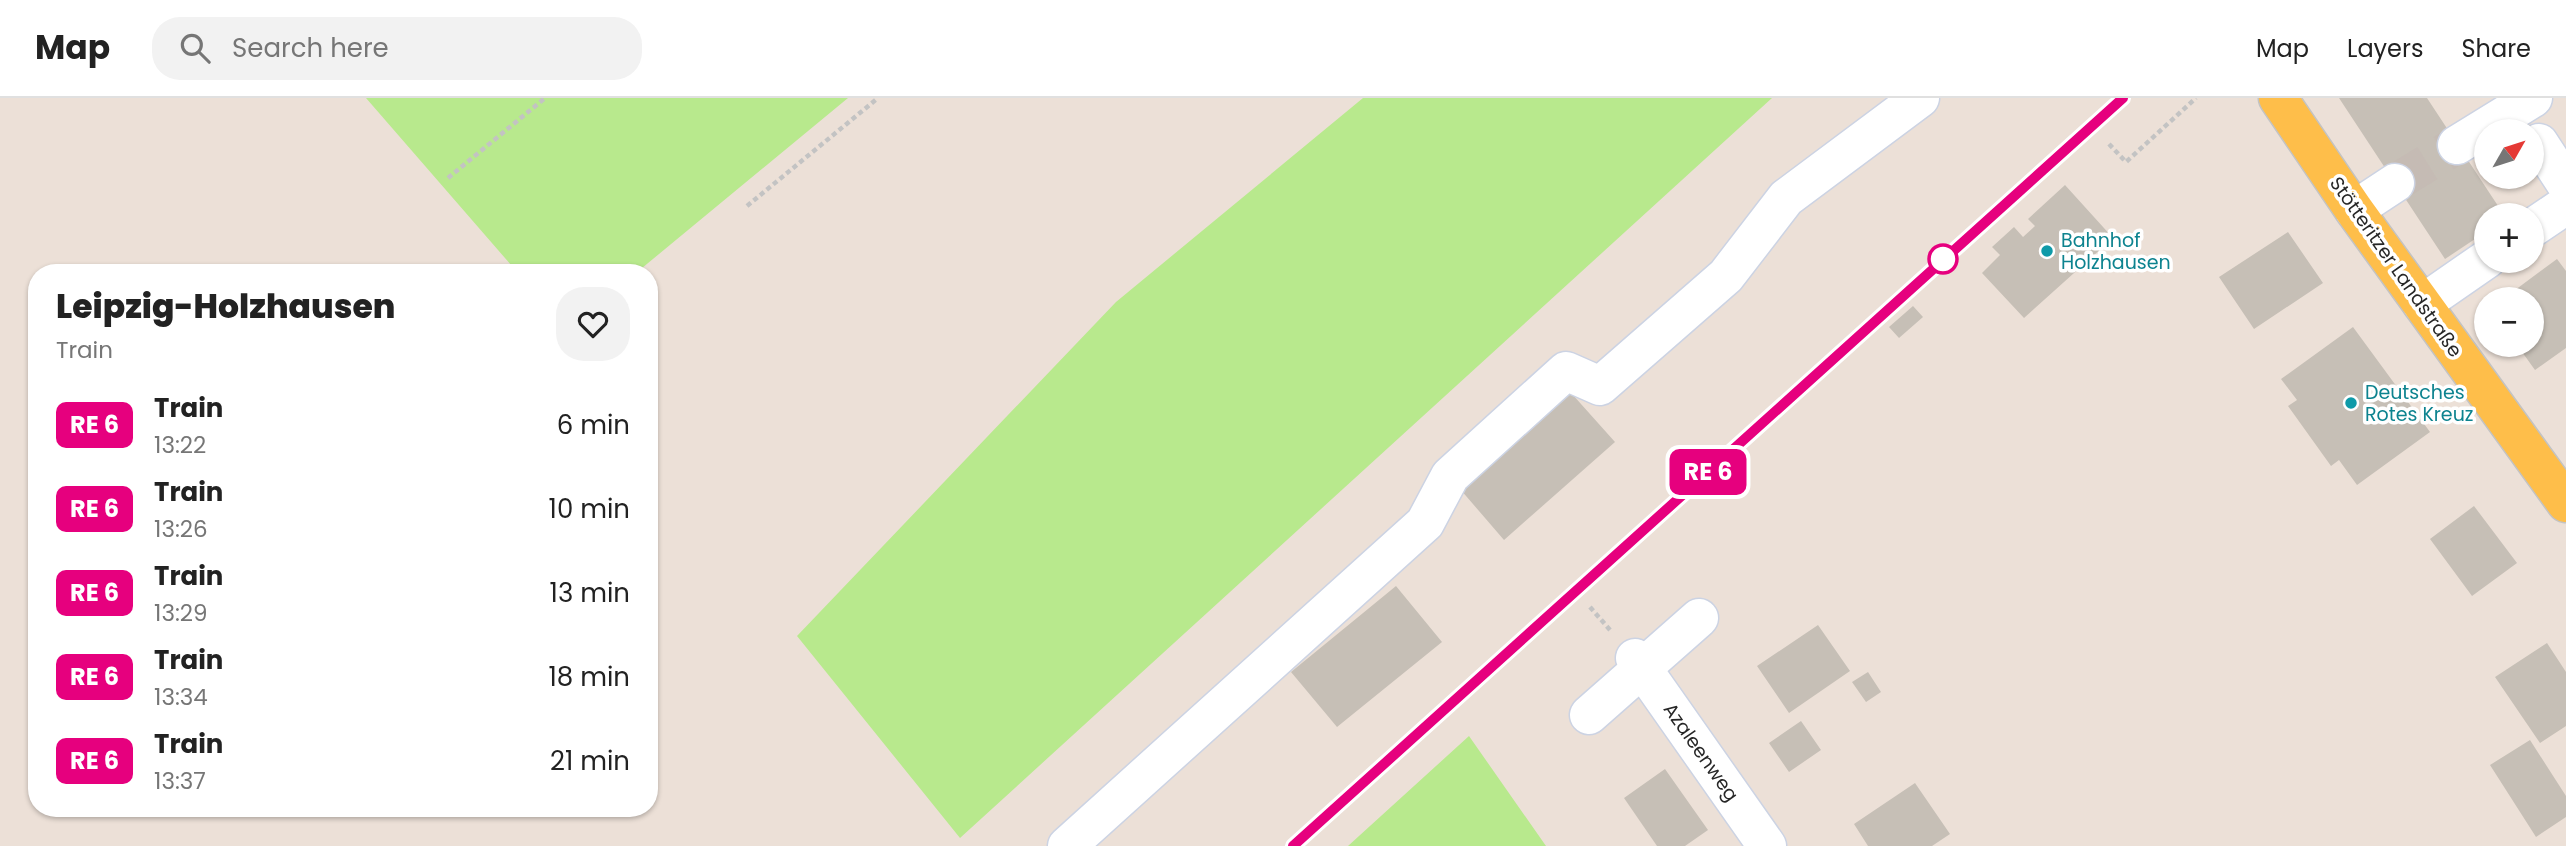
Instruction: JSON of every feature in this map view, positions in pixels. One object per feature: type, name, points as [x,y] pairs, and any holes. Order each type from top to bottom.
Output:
[{"type":"main road","name":"Stötteritzer Landstraße","points":[[2278,98],[2421,304],[2566,503]]},
{"type":"street","points":[[1067,846],[1425,523],[1450,476],[1566,370],[1600,386],[1726,276],[1786,198],[1920,98]]},
{"type":"street","points":[[2457,145],[2533,98]]},
{"type":"street","points":[[2544,151],[2566,184]]},
{"type":"street","points":[[2354,209],[2395,183]]},
{"type":"street","points":[[2544,220],[2566,205]]},
{"type":"street","points":[[2421,304],[2474,268]]},
{"type":"street","points":[[1589,715],[1639,664],[1699,618]]},
{"type":"street","name":"Azaleenweg","points":[[1639,664],[1767,846]]},
{"type":"path","points":[[448,178],[545,98]]},
{"type":"path","points":[[747,206],[878,98]]},
{"type":"path","points":[[2109,144],[2126,162],[2196,98]]},
{"type":"green space","points":[[366,98],[848,98],[647,264],[510,264]]},
{"type":"green space","points":[[1363,98],[1772,98],[960,838],[797,636],[1116,302]]},
{"type":"green space","points":[[1469,736],[1546,846],[1348,846]]},
{"type":"building","points":[[2339,98],[2427,98],[2474,169],[2474,189],[2487,189],[2496,203],[2474,203],[2474,240],[2445,259]]},
{"type":"building","name":"Bahnhof Holzhausen","points":[[2065,185],[2113,238],[2024,318],[1982,273],[2000,255],[1992,247],[2014,227],[2023,237],[2035,226],[2028,219]]},
{"type":"building","points":[[2288,232],[2323,283],[2254,329],[2219,277]]},
{"type":"building","points":[[2557,259],[2566,271],[2566,348],[2535,370],[2526,357],[2544,357],[2544,287],[2519,287],[2538,273],[2544,273],[2544,269]]},
{"type":"building","points":[[1913,306],[1923,317],[1899,338],[1889,327]]},
{"type":"building","name":"Deutsches Rotes Kreuz","points":[[2353,327],[2430,432],[2357,485],[2339,460],[2331,466],[2288,406],[2297,400],[2281,379]]},
{"type":"building","points":[[1564,385],[1615,442],[1504,540],[1454,482]]},
{"type":"building","points":[[2474,506],[2517,563],[2472,596],[2430,539]]},
{"type":"building","points":[[1396,586],[1442,642],[1337,727],[1291,672]]},
{"type":"building","points":[[1818,625],[1850,671],[1789,713],[1757,666]]},
{"type":"building","points":[[2547,643],[2566,672],[2566,726],[2540,743],[2495,677]]},
{"type":"building","points":[[1868,672],[1881,692],[1866,702],[1852,682]]},
{"type":"building","points":[[1801,721],[1821,750],[1789,772],[1769,743]]},
{"type":"building","points":[[2530,740],[2566,796],[2566,817],[2536,837],[2490,765]]},
{"type":"building","points":[[1665,769],[1708,830],[1685,846],[1657,846],[1624,798]]},
{"type":"building","points":[[1915,783],[1950,834],[1932,846],[1868,846],[1854,824]]},
{"type":"tunnel","points":[[2395,183],[2457,145]]},
{"type":"railway","points":[[1293,846],[2122,98]]},
{"type":"train","points":[[1293,846],[2123,98]]},
{"type":"place","name":"Bahnhof Holzhausen","points":[[2047,251]]},
{"type":"place","name":"Deutsches Rotes Kreuz","points":[[2351,403]]}]
